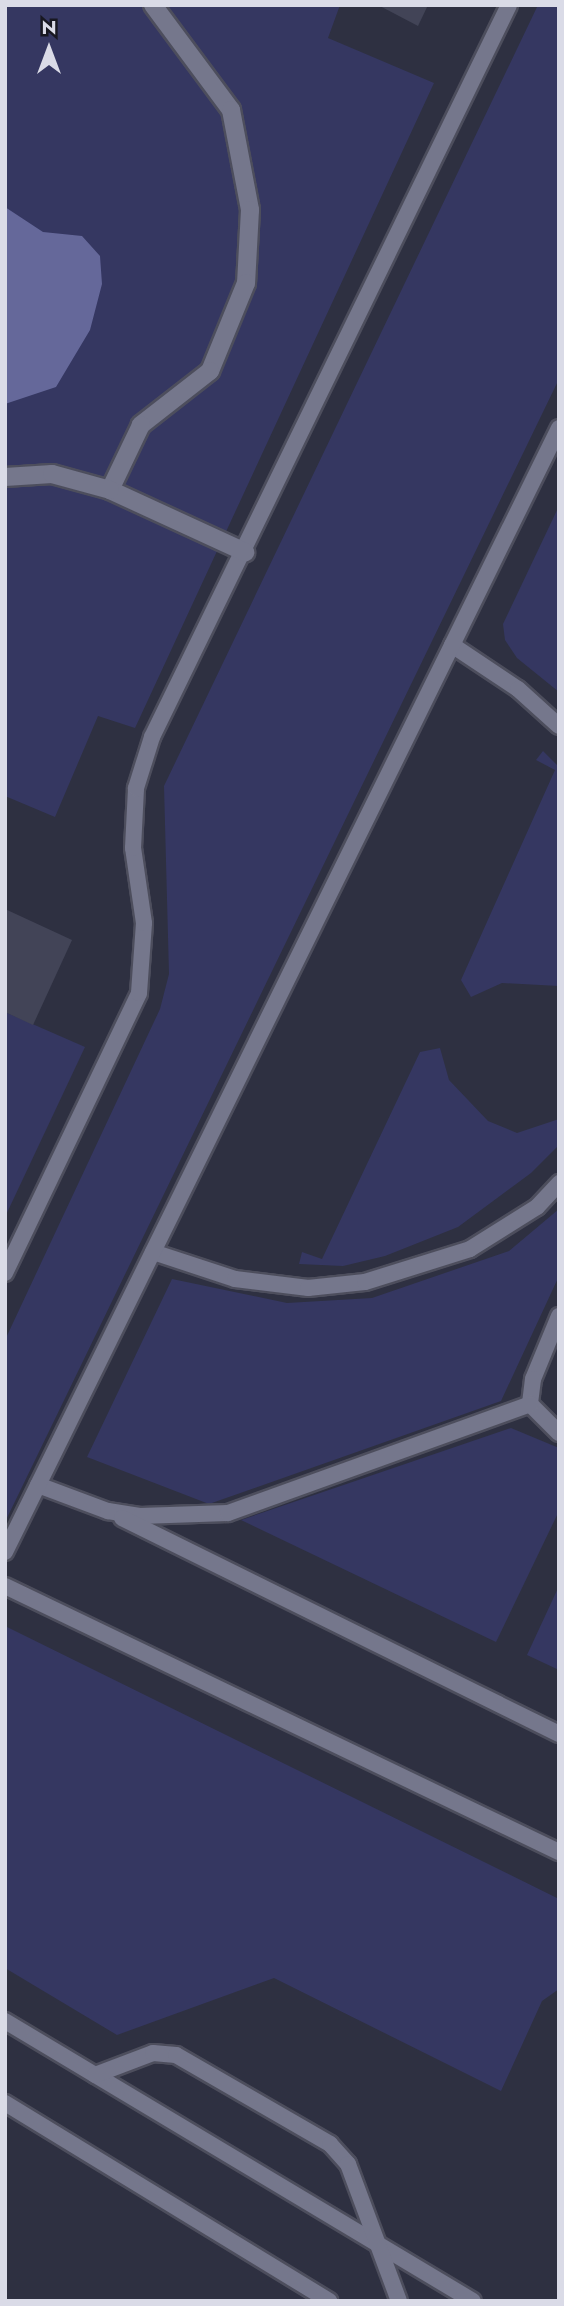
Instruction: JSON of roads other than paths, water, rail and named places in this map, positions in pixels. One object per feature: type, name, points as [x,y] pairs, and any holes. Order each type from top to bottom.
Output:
[{"type":"street","points":[[110,490],[141,425],[210,371],[246,284],[250,210],[231,110],[153,5]]},
{"type":"street","points":[[5,477],[52,474],[110,490],[245,552]]},
{"type":"lane","points":[[5,1273],[139,993],[144,923],[133,848],[136,788],[152,737],[245,552],[509,5]]},
{"type":"lane","points":[[5,1552],[559,428]]},
{"type":"lane","points":[[452,645],[518,689],[559,726]]},
{"type":"lane","points":[[153,1252],[236,1279],[308,1288],[365,1282],[470,1249],[537,1207],[559,1183]]},
{"type":"lane","points":[[530,1405],[533,1379],[559,1316]]},
{"type":"lane","points":[[108,1511],[140,1516],[228,1513],[530,1405]]},
{"type":"lane","points":[[530,1405],[559,1433]]},
{"type":"lane","points":[[38,1485],[108,1511],[559,1734]]},
{"type":"lane","points":[[5,1586],[559,1852]]},
{"type":"lane","points":[[5,2021],[473,2301]]},
{"type":"lane","points":[[95,2075],[153,2053],[176,2055],[330,2144],[348,2164],[399,2301]]},
{"type":"lane","points":[[5,2103],[329,2301]]}]
